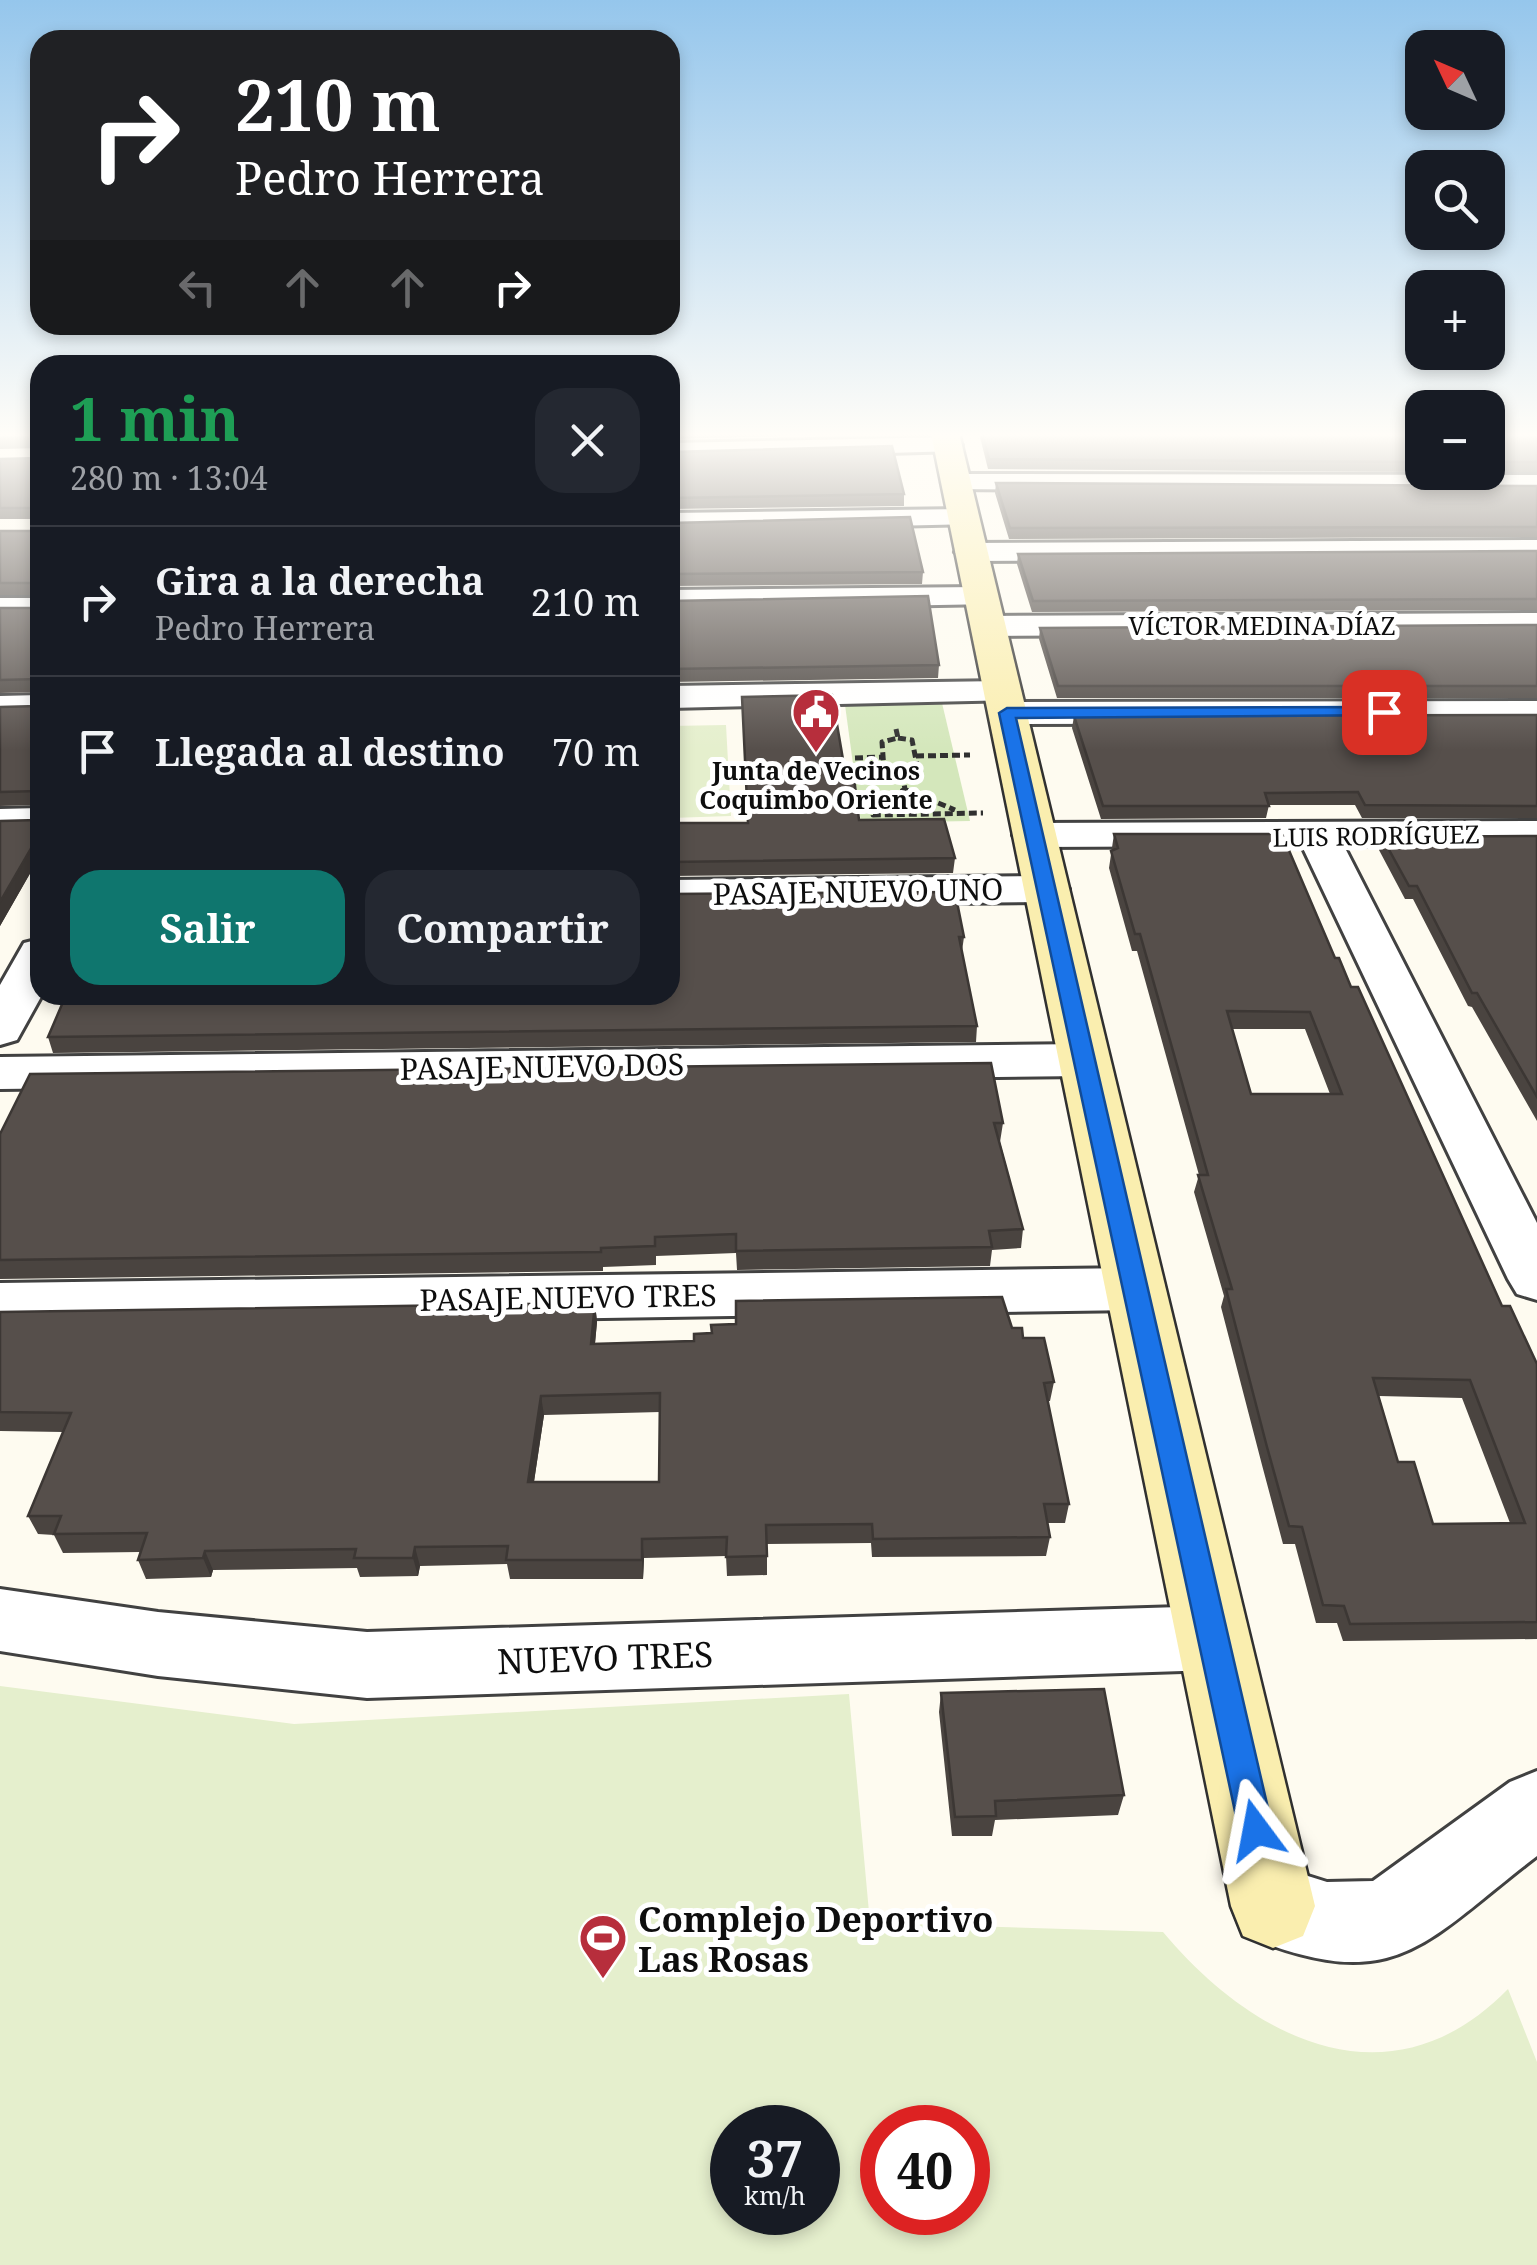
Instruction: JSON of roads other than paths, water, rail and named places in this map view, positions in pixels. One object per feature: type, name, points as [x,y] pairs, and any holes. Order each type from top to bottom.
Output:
[{"type":"street","points":[[680,597],[902,539]]},
{"type":"street","points":[[969,539],[1273,1906],[1326,1923],[1386,1921],[1537,1809]]},
{"type":"street","name":"VÍCTOR MEDINA DÍAZ","points":[[1059,539],[1537,624]]},
{"type":"street","points":[[1332,539],[1537,548]]},
{"type":"street","points":[[0,608],[30,608]]},
{"type":"street","points":[[680,697],[852,695],[1005,703],[1537,712]]},
{"type":"street","points":[[0,707],[30,706]]},
{"type":"street","points":[[0,821],[30,820]]},
{"type":"street","name":"LUIS RODRÍGUEZ","points":[[1032,824],[1318,836],[1537,833]]},
{"type":"street","points":[[1318,836],[1537,1279]]},
{"type":"street","name":"PASAJE NUEVO UNO","points":[[680,893],[1046,889]]},
{"type":"street","points":[[0,1030],[22,971]]},
{"type":"street","name":"PASAJE NUEVO DOS","points":[[0,1074],[1084,1060]]},
{"type":"street","name":"PASAJE NUEVO TRES","points":[[0,1304],[1136,1289]]},
{"type":"street","name":"NUEVO TRES","points":[[0,1620],[158,1644],[367,1665],[1214,1638]]},
{"type":"place","name":"Junta de Vecinos Coquimbo Oriente","points":[[816,754]]},
{"type":"place","name":"Complejo Deportivo Las Rosas","points":[[603,1980]]}]
